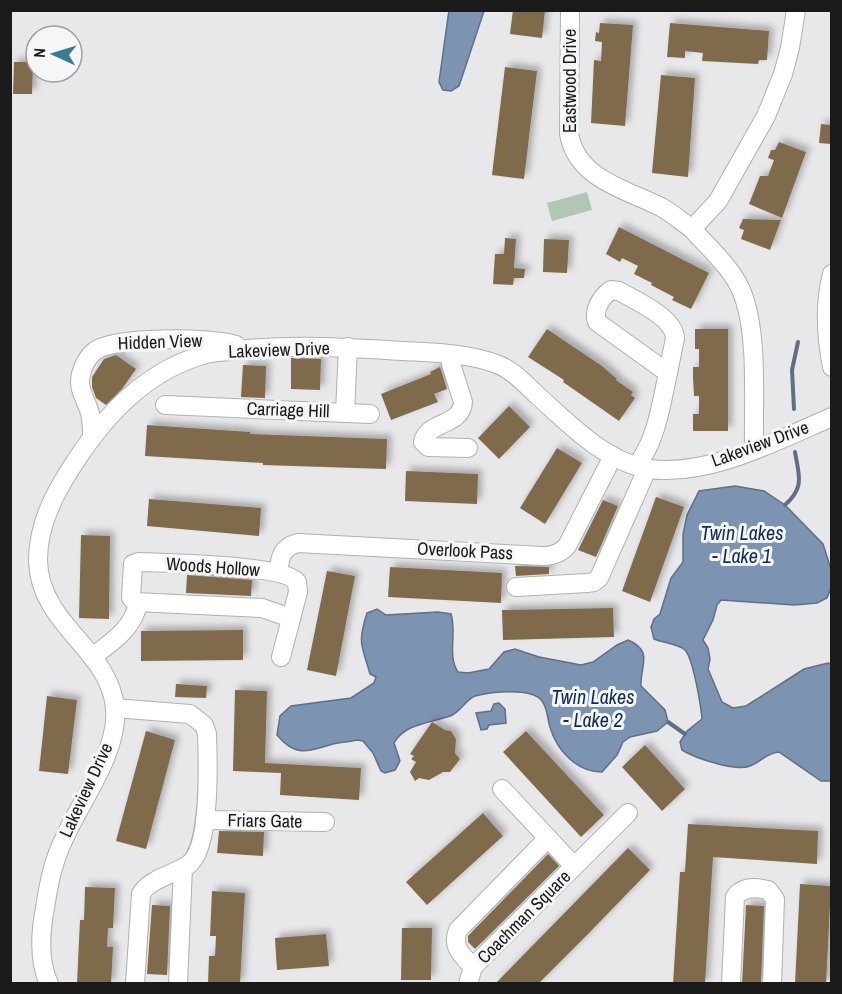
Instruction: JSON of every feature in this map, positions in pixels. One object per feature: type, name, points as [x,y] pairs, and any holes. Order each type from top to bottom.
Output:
[{"type":"street","name":"Eastwood Drive","points":[[570,10],[569,134],[571,147],[577,159],[593,174],[663,208],[692,229],[725,266],[740,288],[750,316],[754,450]]},
{"type":"street","points":[[692,229],[718,201],[766,116],[783,74],[796,10]]},
{"type":"street","points":[[831,274],[826,315],[831,367]]},
{"type":"street","points":[[642,467],[654,432],[668,373],[675,332],[669,322],[619,291],[607,292],[596,308],[597,322],[668,373]]},
{"type":"street","name":"Hidden View","points":[[92,436],[90,412],[81,391],[80,381],[84,365],[95,350],[112,344],[191,339],[229,343],[245,349]]},
{"type":"street","name":"Lakeview Drive","points":[[49,984],[44,974],[41,952],[42,924],[49,882],[64,838],[100,769],[115,724],[115,708],[105,678],[92,657],[56,615],[48,602],[38,564],[39,542],[52,501],[92,436],[110,414],[155,377],[177,364],[205,354],[279,346],[348,348],[479,359],[501,365],[512,372],[569,425],[613,456],[642,467],[668,470],[722,462],[831,417]]},
{"type":"street","name":"Carriage Hill","points":[[165,405],[345,412],[348,348]]},
{"type":"street","points":[[452,355],[451,364],[463,407],[457,417],[426,435],[423,442],[428,447],[468,448]]},
{"type":"street","points":[[345,412],[370,414]]},
{"type":"street","name":"Overlook Pass","points":[[278,572],[283,551],[298,543],[543,556],[555,554],[567,546],[613,456]]},
{"type":"street","name":"Overlook Pass","points":[[516,588],[587,583],[599,578],[642,467]]},
{"type":"street","name":"Woods Hollow","points":[[138,603],[131,598],[133,566],[138,562],[254,569],[291,576],[297,582],[298,592],[281,657]]},
{"type":"street","points":[[92,657],[130,624],[135,616],[138,603],[261,608],[291,618]]},
{"type":"street","name":"Friars Gate","points":[[115,708],[184,713],[196,717],[204,725],[207,739],[205,830],[197,855],[183,868],[146,887],[141,894],[135,984]]},
{"type":"street","name":"Coachman Square","points":[[502,789],[574,866]]},
{"type":"street","name":"Coachman Square","points":[[548,838],[458,930],[454,938],[456,946],[471,976],[574,866],[628,813]]},
{"type":"street","name":"Friars Gate","points":[[205,820],[325,822]]},
{"type":"street","points":[[178,984],[183,868]]},
{"type":"street","points":[[730,984],[735,897],[748,888],[768,890],[775,899],[772,984]]},
{"type":"green space","points":[[587,192],[592,210],[552,221],[547,203]]},
{"type":"water","points":[[449,10],[484,11],[459,86],[451,91],[443,90],[439,82]]},
{"type":"water","name":"Twin Lakes - Lake 1","points":[[735,486],[764,491],[785,505],[823,544],[831,569],[831,588],[827,598],[817,603],[794,605],[721,600],[703,640],[708,648],[710,659],[708,669],[722,702],[733,708],[746,706],[804,669],[831,664],[831,781],[821,781],[779,752],[750,766],[735,767],[696,757],[682,750],[680,742],[687,731],[702,719],[694,672],[685,650],[654,639],[651,627],[654,619],[660,614],[671,578],[683,562],[683,534],[687,515],[699,491]]},
{"type":"water","name":"Twin Lakes - Lake 2","points":[[377,609],[386,615],[438,612],[451,614],[453,659],[458,672],[468,673],[489,669],[504,652],[515,649],[539,657],[581,665],[593,662],[628,640],[636,644],[643,654],[641,686],[665,710],[668,722],[657,731],[630,737],[623,742],[617,755],[602,772],[584,768],[569,758],[553,736],[542,701],[537,697],[520,692],[475,696],[454,714],[405,731],[394,743],[400,761],[395,770],[385,773],[381,771],[373,753],[363,741],[339,743],[303,751],[290,747],[277,735],[280,716],[291,706],[351,698],[374,683],[376,677],[370,674],[361,638],[367,613]]},
{"type":"water","points":[[499,703],[505,709],[506,723],[489,725],[487,729],[481,730],[476,713],[491,711],[494,704]]},
{"type":"building","points":[[513,10],[545,10],[542,38],[510,34]]},
{"type":"building","points":[[600,23],[633,25],[625,126],[591,123],[594,60],[601,61],[602,42],[595,41]]},
{"type":"building","points":[[670,23],[769,31],[767,60],[759,60],[758,64],[702,61],[703,53],[685,51],[685,58],[667,57]]},
{"type":"building","points":[[14,62],[24,62],[24,84],[32,84],[32,94],[13,94]]},
{"type":"building","points":[[505,67],[537,71],[524,179],[492,175]]},
{"type":"building","points":[[661,75],[695,78],[688,177],[652,173]]},
{"type":"building","points":[[821,124],[831,125],[831,144],[819,143]]},
{"type":"building","points":[[779,142],[806,152],[782,218],[749,204],[760,176],[768,176],[774,160],[768,158],[771,150],[775,150]]},
{"type":"building","points":[[743,219],[781,220],[770,250],[741,239],[744,230],[739,228]]},
{"type":"building","points":[[619,227],[709,273],[691,309],[672,300],[674,297],[634,274],[638,266],[622,258],[620,262],[606,254]]},
{"type":"building","points":[[505,238],[516,239],[514,268],[525,269],[524,278],[514,278],[513,285],[493,284],[495,254],[504,254]]},
{"type":"building","points":[[544,239],[569,240],[567,273],[543,272]]},
{"type":"building","points":[[547,329],[602,366],[633,392],[631,395],[635,398],[619,421],[563,382],[564,380],[528,357]]},
{"type":"building","points":[[695,329],[728,329],[728,431],[693,431],[693,414],[699,414],[699,396],[694,396],[693,377],[693,367],[699,367],[699,349],[695,349]]},
{"type":"building","points":[[116,355],[136,369],[122,389],[106,405],[96,398],[92,387],[92,377],[104,359]]},
{"type":"building","points":[[291,358],[321,359],[320,390],[291,389]]},
{"type":"building","points":[[243,365],[266,366],[265,398],[241,397]]},
{"type":"building","points":[[440,367],[447,389],[434,394],[438,402],[391,420],[381,394],[431,374],[430,372]]},
{"type":"building","points":[[509,406],[530,427],[499,459],[478,438]]},
{"type":"building","points":[[147,425],[250,432],[250,434],[387,439],[386,469],[263,465],[263,463],[145,456]]},
{"type":"building","points":[[557,448],[582,463],[545,524],[520,508]]},
{"type":"building","points":[[406,471],[478,474],[477,504],[405,501]]},
{"type":"building","points":[[656,497],[684,507],[650,602],[622,591]]},
{"type":"building","points":[[149,499],[261,508],[259,536],[147,526]]},
{"type":"building","points":[[603,500],[618,506],[596,557],[578,550]]},
{"type":"building","points":[[81,535],[110,536],[109,619],[79,618]]},
{"type":"building","points":[[515,566],[549,567],[549,574],[516,576]]},
{"type":"building","points":[[390,567],[502,573],[501,603],[388,597]]},
{"type":"building","points":[[327,571],[355,576],[336,676],[307,670]]},
{"type":"building","points":[[187,575],[252,580],[251,596],[186,593]]},
{"type":"building","points":[[613,608],[614,637],[503,640],[502,610]]},
{"type":"building","points":[[243,630],[243,660],[141,661],[141,631]]},
{"type":"building","points":[[176,684],[207,686],[206,698],[175,697]]},
{"type":"building","points":[[235,690],[267,691],[265,763],[361,768],[359,800],[280,795],[281,773],[233,771]]},
{"type":"building","points":[[47,696],[77,700],[68,774],[39,771]]},
{"type":"building","points":[[432,722],[451,731],[456,739],[455,753],[460,759],[450,772],[443,772],[429,780],[419,778],[415,781],[410,772],[416,762],[411,759],[414,756],[410,754]]},
{"type":"building","points":[[146,731],[175,740],[146,849],[116,841]]},
{"type":"building","points":[[526,731],[604,815],[581,837],[503,752]]},
{"type":"building","points":[[645,745],[685,789],[662,811],[622,767]]},
{"type":"building","points":[[483,813],[503,836],[427,905],[406,882]]},
{"type":"building","points":[[688,824],[818,831],[817,864],[713,857],[705,984],[673,984],[680,872],[685,872]]},
{"type":"building","points":[[219,831],[264,832],[263,856],[217,853]]},
{"type":"building","points":[[628,848],[650,870],[588,934],[538,984],[495,984]]},
{"type":"building","points":[[548,854],[559,866],[475,949],[468,942],[468,936]]},
{"type":"building","points":[[800,884],[831,886],[826,984],[795,984]]},
{"type":"building","points":[[85,887],[115,888],[113,928],[108,928],[107,947],[113,947],[111,984],[77,984],[80,920],[84,920]]},
{"type":"building","points":[[212,891],[245,893],[240,984],[208,984],[209,956],[215,956],[216,936],[210,936]]},
{"type":"building","points":[[152,905],[170,906],[167,975],[147,974]]},
{"type":"building","points":[[746,905],[764,906],[761,984],[742,984]]},
{"type":"building","points":[[402,928],[432,928],[431,980],[401,980]]},
{"type":"building","points":[[326,934],[329,966],[277,970],[275,938]]},
{"type":"waterway","points":[[794,409],[792,370],[798,342]]},
{"type":"waterway","points":[[785,505],[798,487],[799,475],[795,452]]},
{"type":"waterway","points":[[668,722],[685,734]]}]
